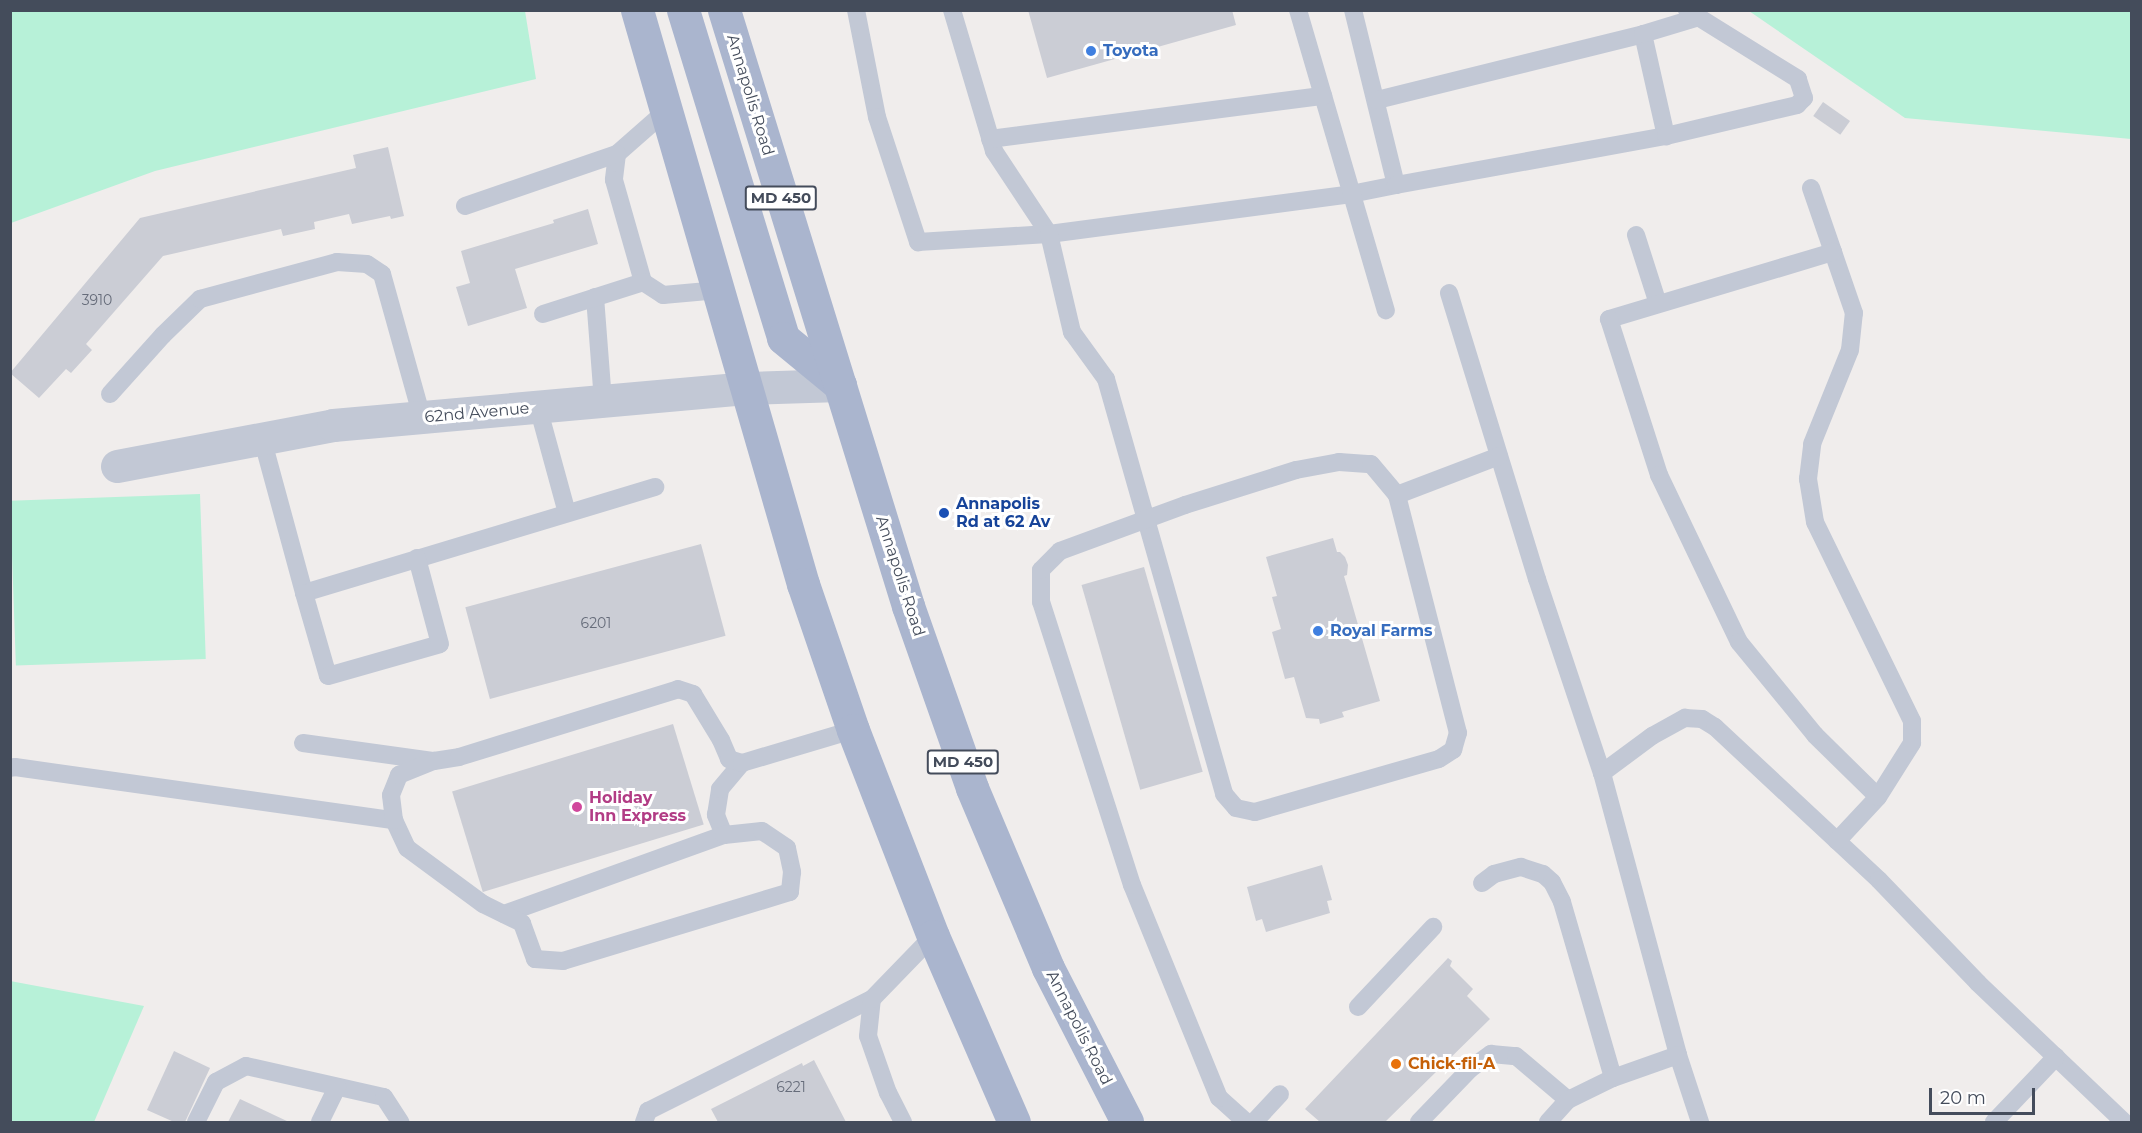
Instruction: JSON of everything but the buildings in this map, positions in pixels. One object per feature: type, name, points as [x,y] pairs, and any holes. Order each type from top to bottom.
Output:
[{"type":"main road","points":[[637,10],[803,584],[853,730],[933,936],[1014,1122]]},
{"type":"main road","points":[[683,10],[783,338],[840,385]]},
{"type":"main road","name":"Annapolis Road","points":[[724,10],[908,606],[972,788],[1048,968],[1127,1122]]},
{"type":"street","name":"62nd Avenue","points":[[117,466],[333,425],[748,388],[840,385]]},
{"type":"lane","points":[[856,10],[877,117],[918,242],[1049,234],[1351,194],[1666,136],[1797,105],[1804,98],[1798,79],[1693,14],[1643,34],[1377,100]]},
{"type":"lane","points":[[952,10],[994,151],[1049,234],[1072,332],[1106,379],[1145,519],[1224,794],[1236,808],[1255,812],[1439,759],[1453,750],[1458,733],[1397,495],[1371,464],[1339,462],[1296,470],[1145,519],[1060,551],[1041,570],[1041,602],[1131,885],[1219,1098],[1246,1122]]},
{"type":"lane","points":[[1298,10],[1386,310]]},
{"type":"lane","points":[[1353,10],[1377,100],[1396,185]]},
{"type":"lane","points":[[1643,34],[1666,136]]},
{"type":"lane","points":[[990,139],[1323,96]]},
{"type":"lane","points":[[465,206],[617,154],[667,110]]},
{"type":"lane","points":[[617,154],[614,180],[643,282],[663,295],[719,290]]},
{"type":"lane","points":[[1811,188],[1854,313],[1850,350],[1812,444],[1808,479],[1815,522],[1912,721],[1912,743],[1878,797],[1837,841]]},
{"type":"lane","points":[[1636,235],[1658,304]]},
{"type":"lane","points":[[1833,252],[1609,319],[1659,475],[1739,642],[1815,735],[1878,797]]},
{"type":"lane","points":[[110,394],[163,334],[200,299],[337,262],[367,264],[382,274],[422,417]]},
{"type":"lane","points":[[543,314],[643,282]]},
{"type":"lane","points":[[1449,293],[1537,579],[1602,773],[1678,1055],[1700,1122]]},
{"type":"lane","points":[[595,297],[603,401]]},
{"type":"lane","points":[[538,407],[567,513]]},
{"type":"lane","points":[[262,438],[328,676],[440,644],[417,558]]},
{"type":"lane","points":[[1397,495],[1500,456]]},
{"type":"lane","points":[[304,593],[655,487]]},
{"type":"lane","points":[[504,914],[724,835],[762,831],[787,848],[792,872],[790,892],[563,961],[536,959],[522,922],[504,914],[483,904],[407,848],[394,820],[391,795],[399,775],[434,761],[459,757],[678,689],[693,694],[729,759],[741,763]]},
{"type":"lane","points":[[1602,773],[1652,736],[1685,718],[1702,719],[1715,727],[1837,841],[2122,1122]]},
{"type":"lane","points":[[724,835],[716,815],[720,789],[741,763],[853,730]]},
{"type":"lane","points":[[303,743],[434,761]]},
{"type":"lane","points":[[10,768],[394,820]]},
{"type":"lane","points":[[1482,883],[1494,874],[1521,867],[1543,874],[1552,882],[1562,902],[1613,1078]]},
{"type":"lane","points":[[1358,1007],[1433,927]]},
{"type":"lane","points":[[644,1122],[648,1111],[872,999],[933,936]]},
{"type":"lane","points":[[872,999],[868,1036],[888,1093],[903,1122]]},
{"type":"lane","points":[[1419,1122],[1470,1069],[1491,1054],[1516,1056],[1568,1100]]},
{"type":"lane","points":[[1548,1122],[1568,1100],[1613,1078],[1678,1055]]},
{"type":"lane","points":[[1994,1122],[2056,1057]]},
{"type":"lane","points":[[196,1122],[216,1082],[246,1066],[384,1097],[400,1122]]},
{"type":"lane","points":[[320,1122],[337,1087]]},
{"type":"lane","points":[[1254,1122],[1280,1094]]},
{"type":"green space","points":[[11,10],[525,11],[536,79],[155,171],[11,223]]},
{"type":"green space","points":[[1749,11],[2131,11],[2131,139],[1905,118]]},
{"type":"green space","points":[[200,494],[206,659],[16,666],[10,501]]},
{"type":"green space","points":[[10,981],[144,1006],[94,1122],[11,1122]]},
{"type":"place","name":"Toyota","points":[[1091,51]]},
{"type":"place","name":"Annapolis Rd at 62 Av","points":[[944,513]]},
{"type":"place","name":"Royal Farms","points":[[1318,631]]},
{"type":"place","name":"Holiday Inn Express","points":[[577,807]]},
{"type":"place","name":"Chick-fil-A","points":[[1396,1064]]}]
